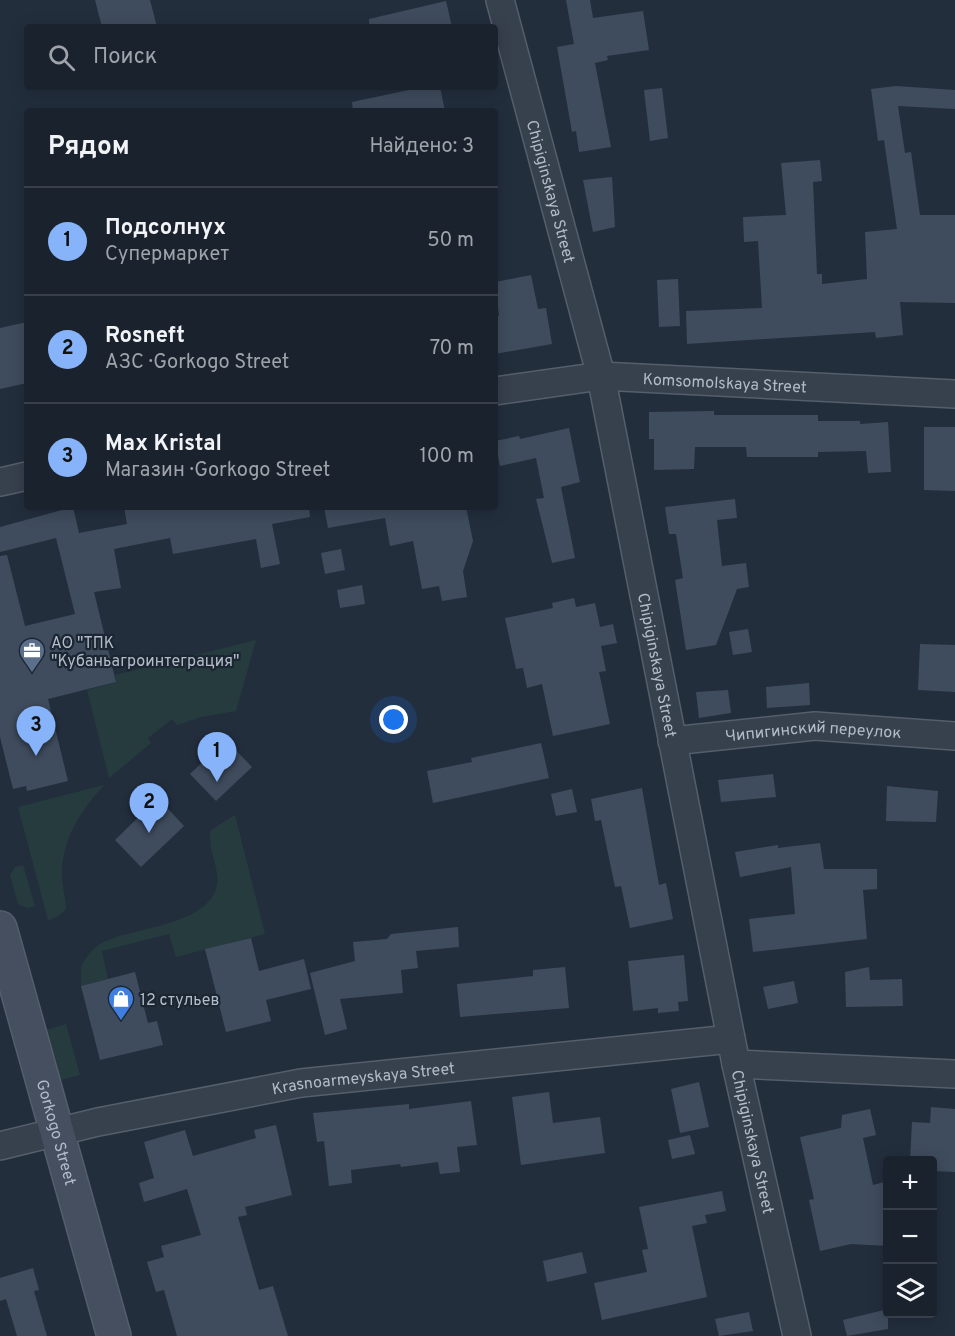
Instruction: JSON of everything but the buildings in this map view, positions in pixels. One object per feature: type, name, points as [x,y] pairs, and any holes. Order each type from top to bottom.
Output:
[{"type":"main road","name":"Gorkogo Street","points":[[0,928],[114,1336]]},
{"type":"street","name":"Chipiginskaya Street","points":[[500,0],[601,376],[734,1052],[797,1336]]},
{"type":"street","name":"Komsomolskaya Street","points":[[498,391],[601,376],[955,394]]},
{"type":"street","points":[[0,482],[24,477]]},
{"type":"street","name":"Чипигинский переулок","points":[[672,741],[815,726],[955,736]]},
{"type":"street","name":"Krasnoarmeyskaya Street","points":[[0,1146],[98,1122],[301,1083],[734,1052],[955,1074]]},
{"type":"green space","points":[[256,640],[236,711],[201,717],[177,725],[172,719],[148,738],[151,743],[109,778],[87,690],[116,682],[115,675]]},
{"type":"green space","points":[[104,785],[80,816],[65,851],[62,876],[66,909],[57,917],[48,920],[18,807]]},
{"type":"green space","points":[[235,815],[265,934],[176,957],[169,934],[102,951],[108,979],[81,986],[81,967],[98,945],[182,919],[209,902],[217,882],[211,830]]},
{"type":"green space","points":[[23,865],[35,906],[27,908],[18,904],[10,875],[15,867]]},
{"type":"green space","points":[[66,1024],[80,1075],[57,1081],[43,1031]]},
{"type":"place","name":"АО \"ТПК \"Кубаньагроинтеграция\"","points":[[32,674]]},
{"type":"place","name":"Max Kristal","points":[[36,756]]},
{"type":"place","name":"Подсолнух","points":[[217,782]]},
{"type":"place","name":"Rosneft","points":[[149,833]]},
{"type":"place","name":"12 стульев","points":[[121,1022]]}]
